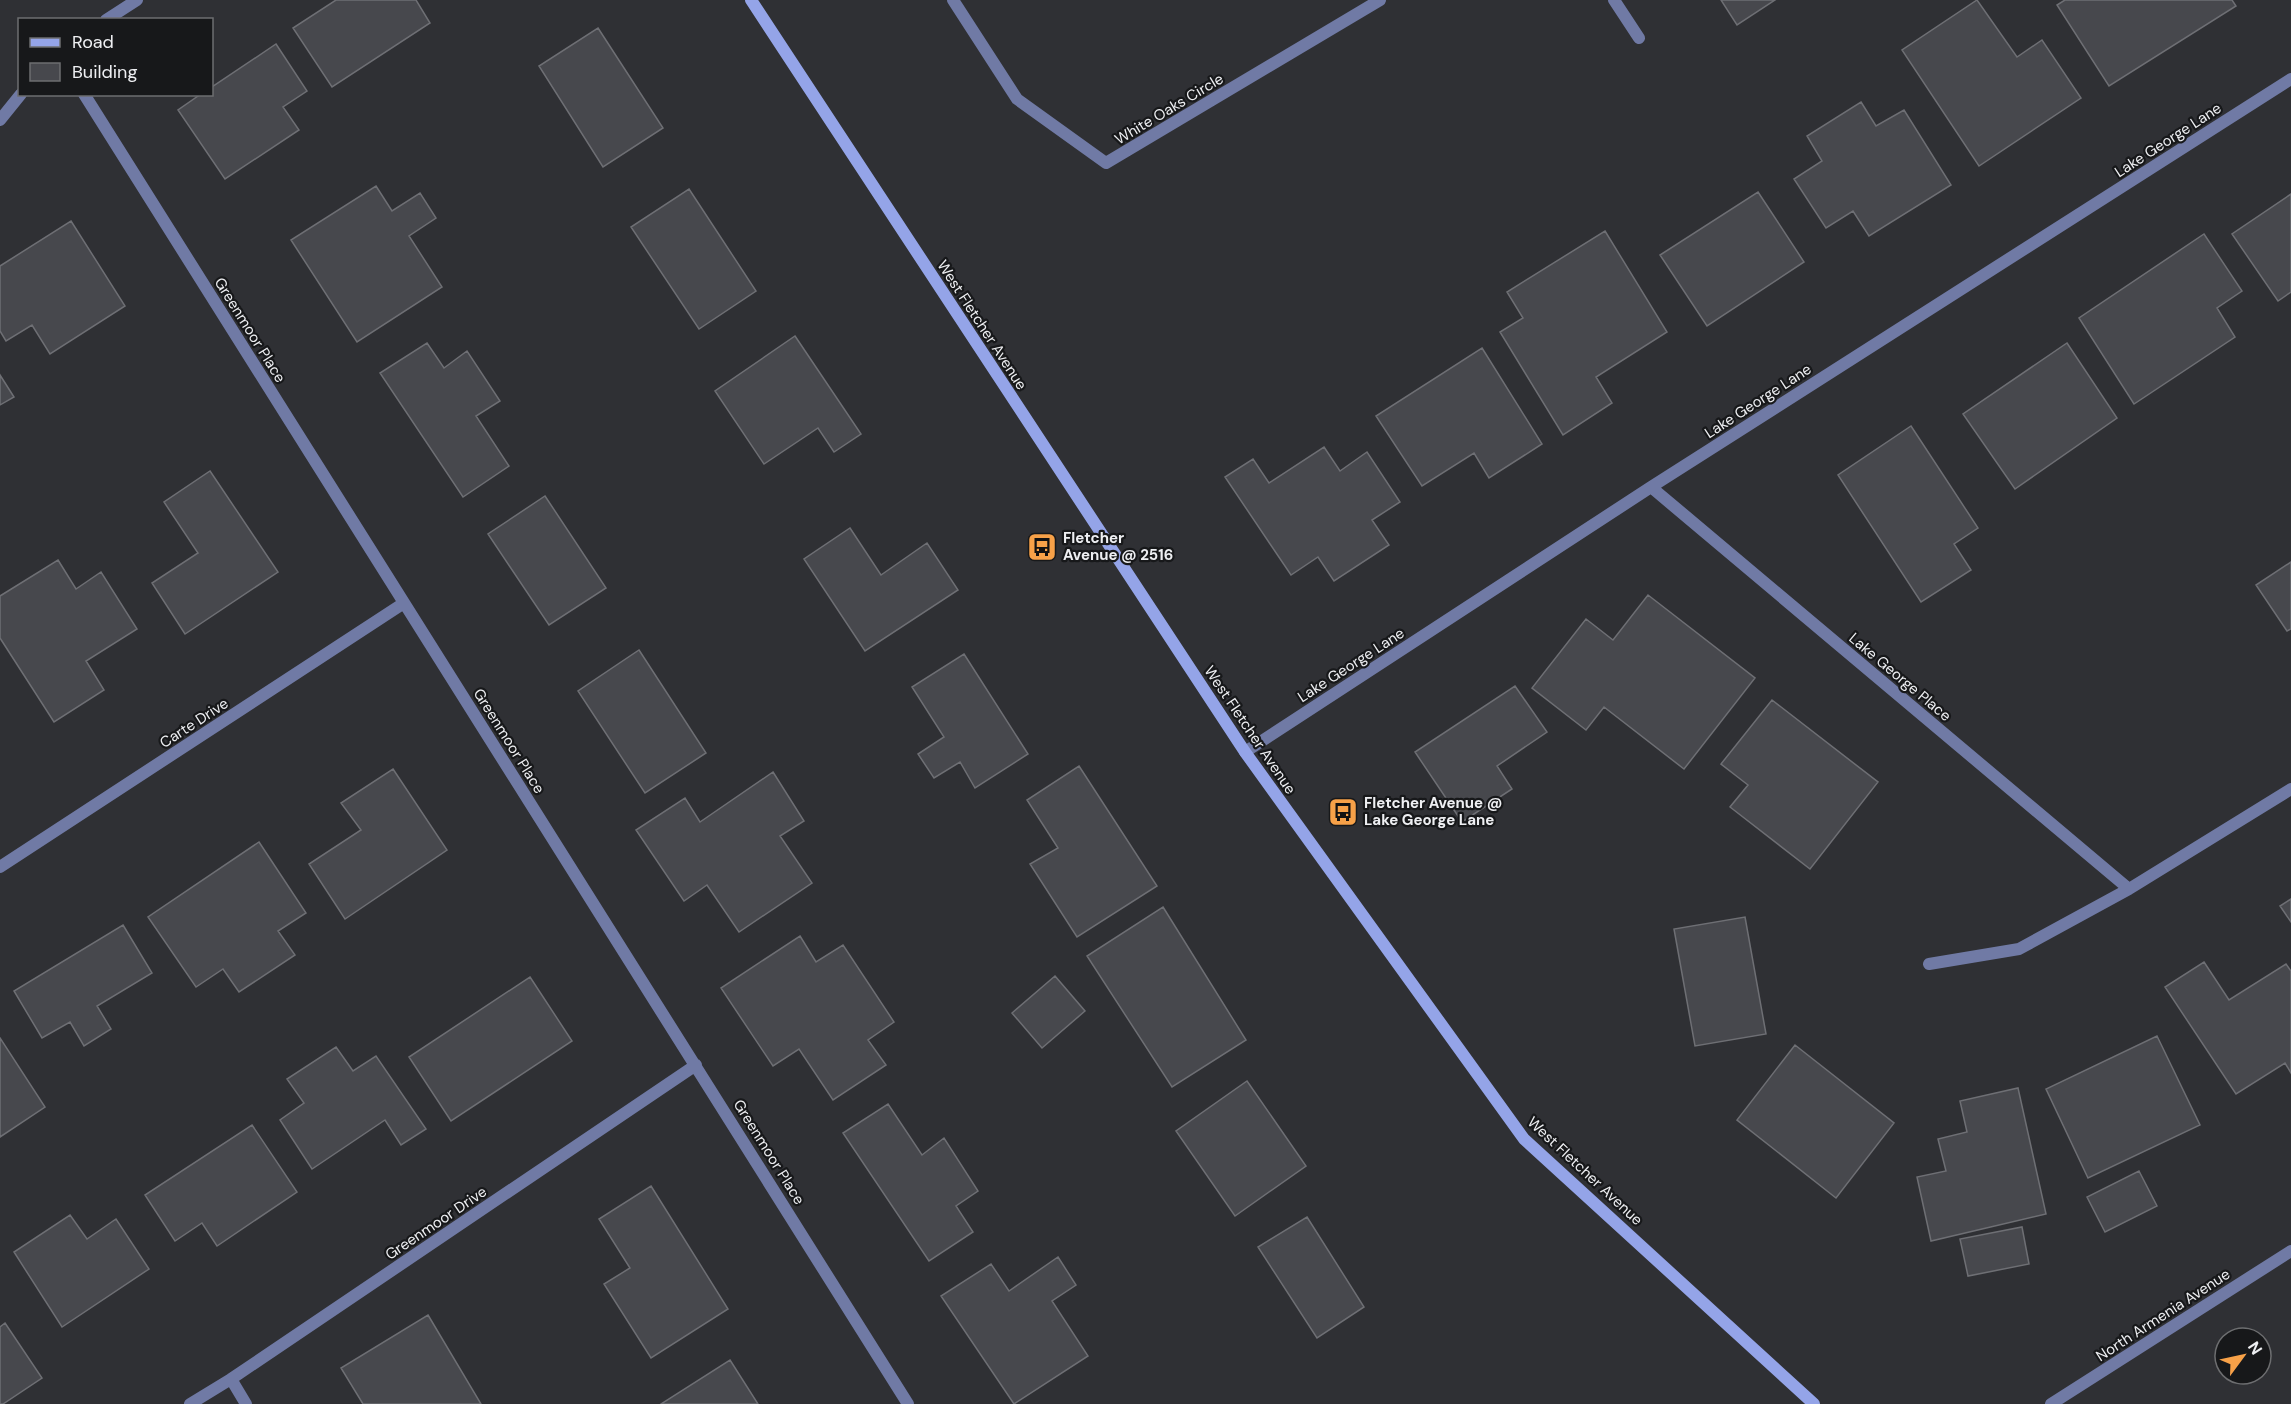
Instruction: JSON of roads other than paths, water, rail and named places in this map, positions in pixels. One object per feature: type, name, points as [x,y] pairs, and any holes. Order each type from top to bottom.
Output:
[{"type":"main road","name":"West Fletcher Avenue","points":[[751,0],[1245,752],[1524,1139],[1814,1404]]},
{"type":"street","points":[[109,18],[137,0]]},
{"type":"street","name":"White Oaks Circle","points":[[953,0],[1017,99],[1106,163],[1380,0]]},
{"type":"street","points":[[1614,0],[1639,38]]},
{"type":"street","name":"Lake George Lane","points":[[1245,752],[1651,487],[2291,79]]},
{"type":"street","points":[[0,120],[19,96]]},
{"type":"street","name":"Greenmoor Place","points":[[85,96],[908,1404]]},
{"type":"street","name":"Lake George Place","points":[[1651,487],[2129,890]]},
{"type":"street","name":"Carte Drive","points":[[0,867],[404,603]]},
{"type":"street","points":[[1929,964],[2019,949],[2129,890],[2291,789]]},
{"type":"street","name":"Greenmoor Drive","points":[[190,1404],[231,1379],[696,1065]]},
{"type":"street","name":"North Armenia Avenue","points":[[2051,1404],[2291,1251]]},
{"type":"street","points":[[231,1379],[246,1404]]},
{"type":"place","name":"Fletcher Avenue @ 2516","points":[[1042,547]]},
{"type":"place","name":"Fletcher Avenue @ Lake George Lane","points":[[1343,812]]}]
